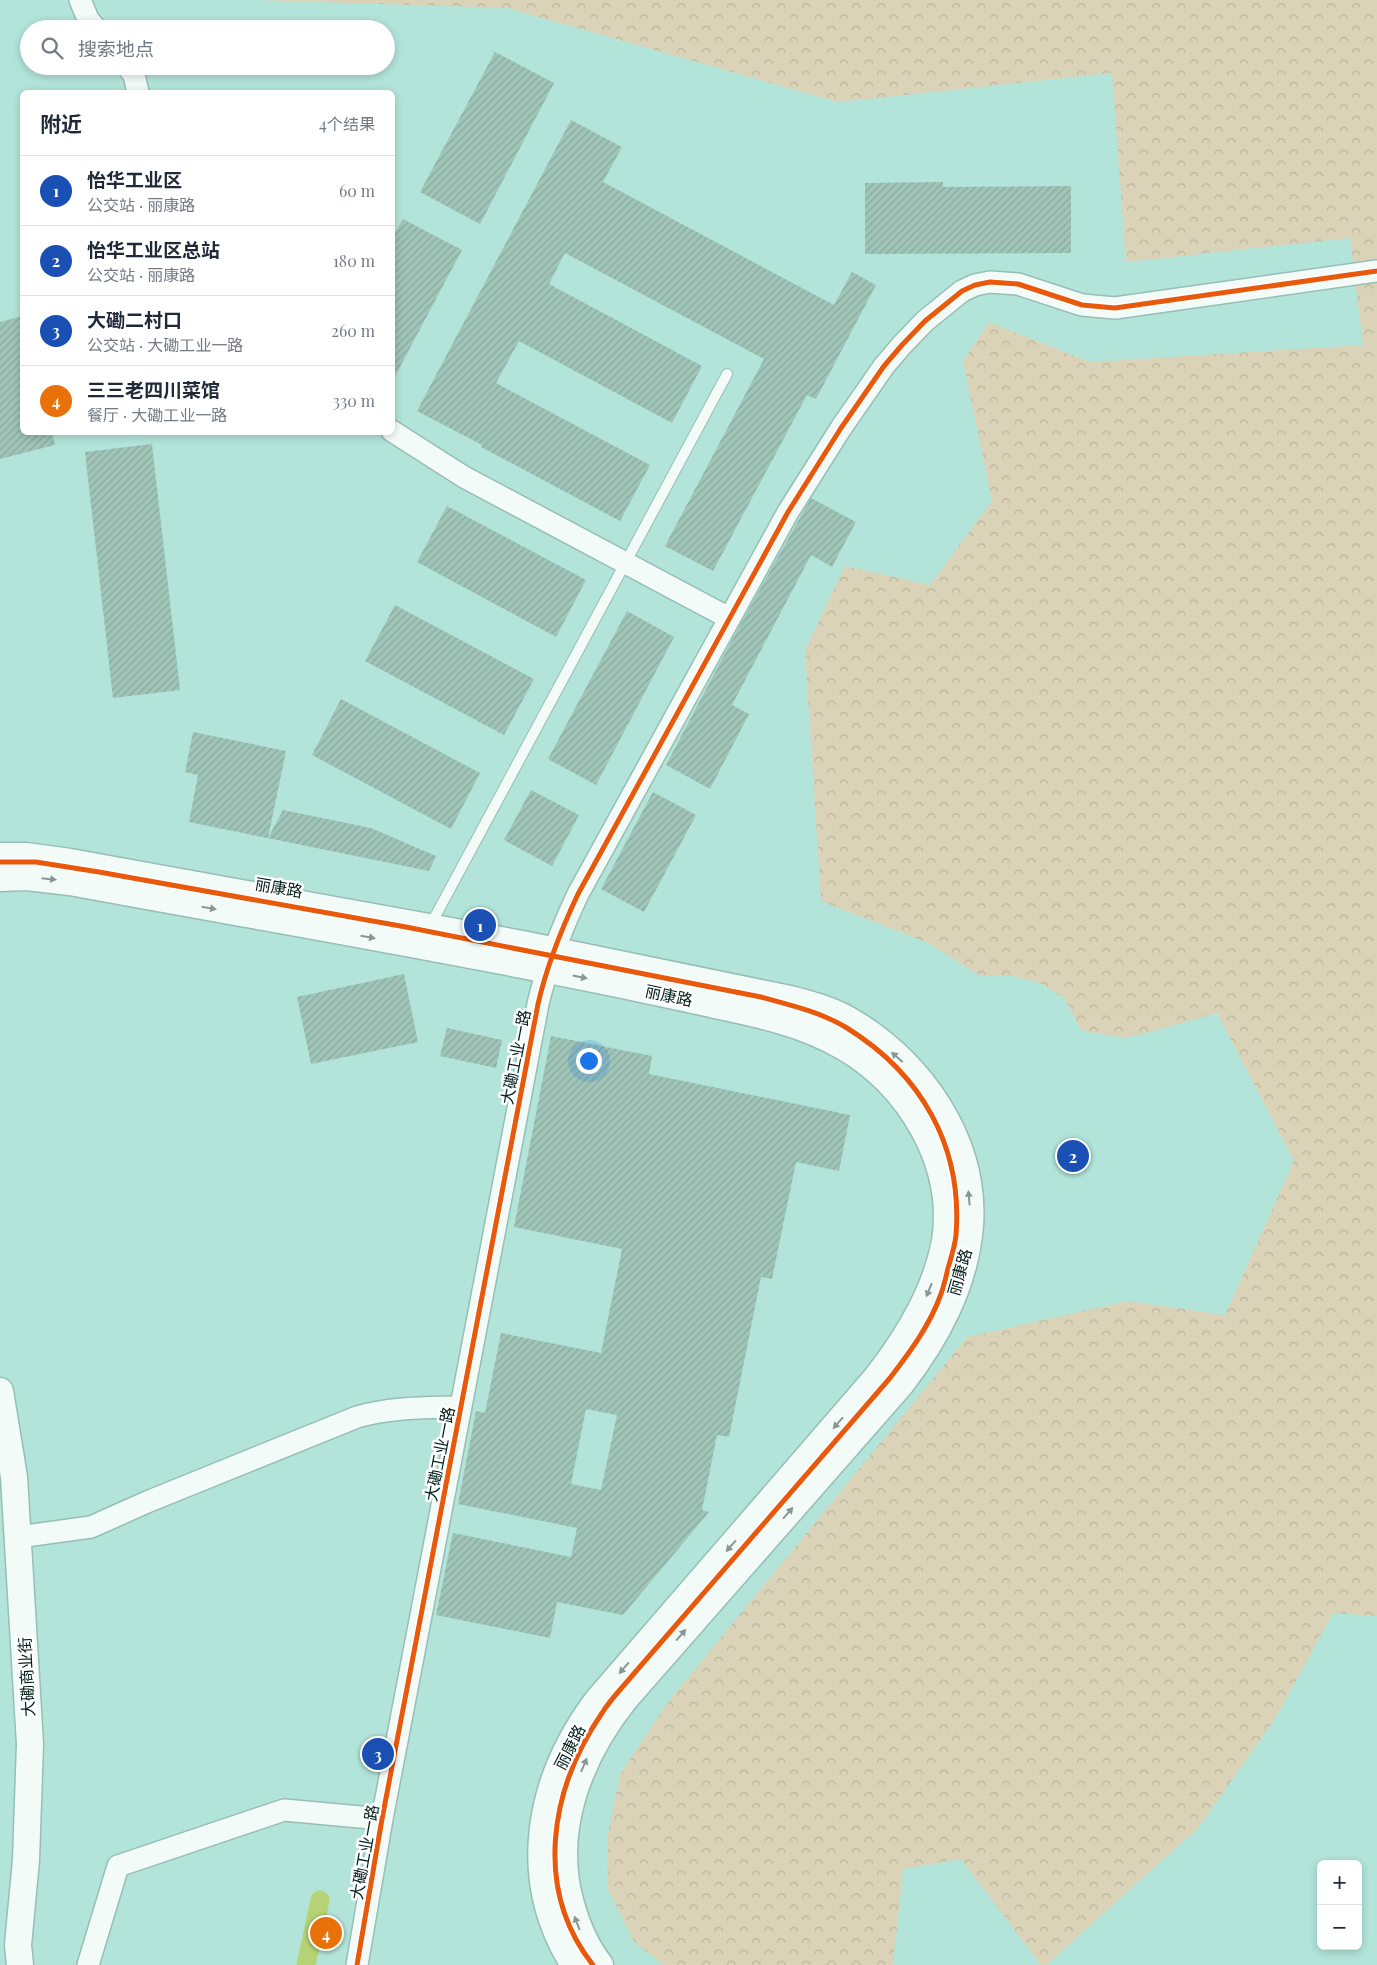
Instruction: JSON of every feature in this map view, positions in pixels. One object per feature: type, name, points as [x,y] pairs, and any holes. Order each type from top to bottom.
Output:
[{"type":"street","points":[[80,0],[89,20]]},
{"type":"street","points":[[133,75],[138,90]]},
{"type":"street","name":"大磡工业一路","points":[[357,1965],[382,1819],[536,1013],[549,960],[578,894],[788,512],[841,428],[884,366],[925,321],[962,291],[975,286],[1002,282],[1034,288],[1082,305],[1115,308],[1377,271]]},
{"type":"street","points":[[395,433],[464,477],[730,618]]},
{"type":"street","name":"丽康路","points":[[0,856],[26,856],[70,862],[429,927],[752,1013],[798,1026],[844,1046],[883,1076],[915,1114],[936,1159],[943,1186],[946,1220],[944,1244],[929,1292],[914,1322],[891,1360],[877,1377],[585,1716],[555,1775],[545,1812],[542,1837],[545,1893],[551,1920],[565,1951],[574,1965]]},
{"type":"street","name":"丽康路","points":[[0,878],[27,877],[70,882],[549,960],[757,991],[810,1004],[846,1019],[883,1045],[908,1066],[936,1101],[948,1123],[964,1167],[970,1210],[968,1242],[956,1289],[935,1335],[895,1392],[625,1699],[603,1729],[585,1761],[569,1807],[565,1829],[564,1870],[575,1920],[585,1942],[600,1965]]},
{"type":"street","name":"大磡商业街","points":[[0,1390],[14,1478],[30,1744],[26,1860],[18,1945],[20,1965]]},
{"type":"street","points":[[18,1537],[91,1527],[147,1502],[357,1417],[403,1408],[461,1407]]},
{"type":"street","points":[[88,1965],[118,1866],[284,1810],[382,1819]]},
{"type":"lane","points":[[429,927],[727,374]]},
{"type":"green space","points":[[256,0],[1377,0],[1377,1616],[1333,1613],[1275,1719],[1198,1828],[1046,1965],[1041,1965],[961,1859],[903,1869],[893,1965],[664,1965],[634,1942],[607,1887],[608,1834],[620,1774],[668,1702],[967,1337],[1129,1301],[1225,1315],[1294,1161],[1217,1013],[1123,1038],[1081,1030],[1065,999],[1042,984],[1013,976],[979,975],[928,943],[821,901],[805,650],[845,566],[930,585],[992,501],[963,361],[989,322],[1090,362],[1363,345],[1350,238],[1126,262],[1112,73],[838,102],[507,8]]},
{"type":"building","points":[[495,52],[554,83],[480,224],[420,192]]},
{"type":"building","points":[[571,120],[622,147],[603,182],[834,305],[852,272],[876,285],[816,399],[807,395],[713,571],[665,546],[764,359],[565,253],[549,284],[702,366],[672,423],[519,341],[496,383],[650,465],[620,521],[417,411]]},
{"type":"building","points":[[943,182],[943,187],[1071,186],[1071,253],[865,254],[865,183]]},
{"type":"building","points":[[403,219],[462,250],[395,376],[395,233]]},
{"type":"building","points":[[20,317],[20,435],[53,435],[55,445],[0,459],[0,322]]},
{"type":"building","points":[[152,444],[180,690],[113,698],[85,452]]},
{"type":"building","points":[[811,498],[856,522],[832,567],[811,555],[732,705],[749,714],[710,789],[666,765],[741,623]]},
{"type":"building","points":[[447,506],[586,580],[556,637],[417,562]]},
{"type":"building","points":[[395,605],[534,679],[504,735],[365,661]]},
{"type":"building","points":[[627,611],[674,637],[596,785],[548,759]]},
{"type":"building","points":[[341,699],[480,773],[451,829],[312,755]]},
{"type":"building","points":[[193,732],[286,751],[268,838],[283,810],[371,828],[436,856],[429,871],[189,822],[198,775],[185,772]]},
{"type":"building","points":[[531,790],[579,815],[552,866],[504,840]]},
{"type":"building","points":[[653,792],[696,815],[644,912],[601,889]]},
{"type":"building","points":[[404,974],[418,1042],[311,1064],[297,997]]},
{"type":"building","points":[[447,1028],[502,1040],[496,1068],[440,1056]]},
{"type":"building","points":[[551,1036],[652,1056],[649,1074],[850,1115],[839,1171],[796,1162],[772,1279],[761,1277],[729,1437],[717,1435],[702,1510],[709,1512],[623,1615],[557,1602],[550,1638],[436,1615],[453,1533],[571,1557],[577,1528],[458,1504],[476,1411],[485,1413],[501,1333],[601,1353],[622,1249],[514,1227]],"holes":[[[586,1409],[617,1415],[601,1490],[571,1484]]]},
{"type":"waterway","points":[[306,1965],[320,1900]]},
{"type":"cycle path","points":[[357,1965],[382,1819],[538,1004],[546,975],[560,934],[578,894],[788,512],[841,428],[884,366],[925,321],[962,291],[975,285],[990,282],[1018,284],[1082,305],[1115,308],[1377,271]]},
{"type":"cycle path","points":[[0,862],[36,862],[99,872],[406,927],[761,997],[816,1013],[847,1028],[873,1046],[896,1067],[916,1090],[932,1115],[944,1143],[952,1172],[956,1202],[956,1235],[942,1291],[925,1327],[890,1378],[612,1699],[584,1743],[570,1774],[560,1806],[556,1839],[556,1872],[562,1904],[574,1935],[593,1965]]},
{"type":"place","name":"怡华工业区","points":[[480,925]]},
{"type":"place","name":"怡华工业区总站","points":[[1073,1156]]},
{"type":"place","name":"大磡二村口","points":[[378,1754]]},
{"type":"place","name":"三三老四川菜馆","points":[[326,1933]]}]
